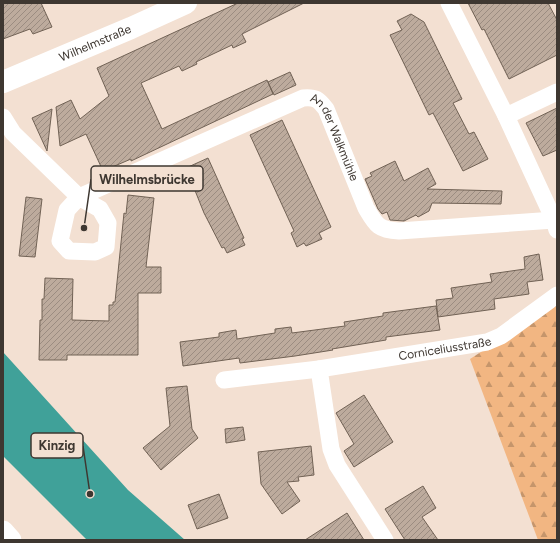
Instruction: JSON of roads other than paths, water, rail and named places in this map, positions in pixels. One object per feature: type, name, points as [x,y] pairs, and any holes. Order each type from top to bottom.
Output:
[{"type":"main road","name":"Wilhelmstraße","points":[[3,82],[186,3]]},
{"type":"street","points":[[448,3],[506,116],[555,225]]},
{"type":"street","points":[[506,116],[557,92]]},
{"type":"street","name":"An der Walkmühle","points":[[3,117],[14,133],[79,197],[303,98],[312,97],[320,100],[326,109],[366,208],[380,227],[387,230],[399,231],[555,225]]},
{"type":"street","name":"Corniceliusstraße","points":[[224,380],[319,369],[488,342],[501,336],[557,295]]},
{"type":"street","points":[[319,369],[331,449],[343,475],[385,540]]},
{"type":"street","points":[[3,531],[11,540]]},
{"type":"water","points":[[3,352],[128,490],[185,540],[87,540],[3,456]]},
{"type":"place","name":"Wilhelmsbrücke","points":[[84,228]]},
{"type":"place","name":"Kinzig","points":[[90,494]]}]
